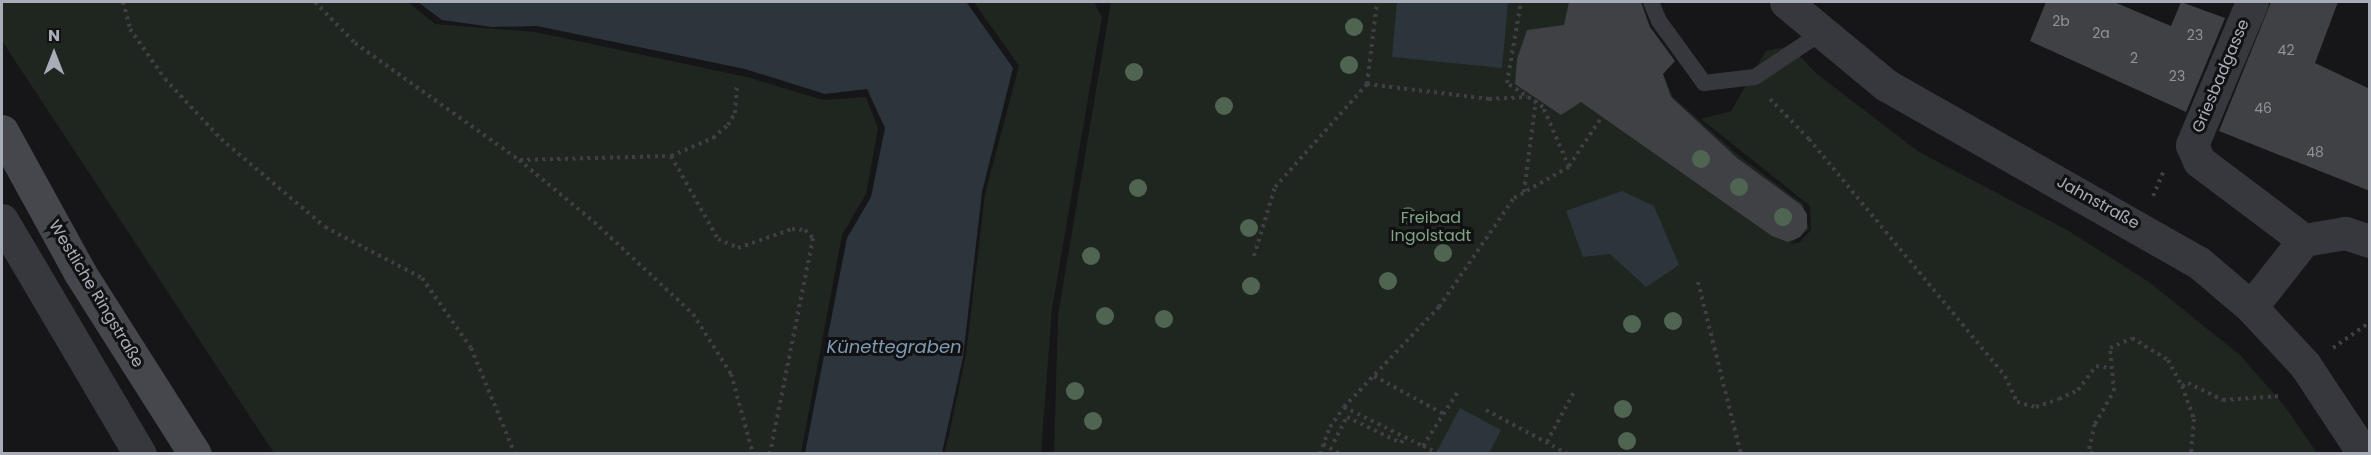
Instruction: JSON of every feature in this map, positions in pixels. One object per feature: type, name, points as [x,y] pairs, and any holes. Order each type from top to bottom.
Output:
[{"type":"main road","name":"Westliche Ringstraße","points":[[2,131],[80,273],[195,453]]},
{"type":"street","name":"Jahnstraße","points":[[1786,2],[1886,85],[2198,262],[2251,307],[2305,364],[2364,453]]},
{"type":"street","name":"Griesbadgasse","points":[[2250,2],[2193,145],[2199,161],[2304,240]]},
{"type":"street","points":[[2,220],[140,453]]},
{"type":"street","points":[[2251,307],[2304,240],[2345,232],[2370,242]]},
{"type":"lane","points":[[1651,2],[1659,21],[1704,83],[1755,77],[1821,33]]},
{"type":"path","points":[[123,2],[130,29],[165,79],[221,139],[325,227],[422,278],[471,348],[515,453]]},
{"type":"path","points":[[315,2],[355,43],[519,160],[594,222],[693,314],[730,374],[753,453]]},
{"type":"path","points":[[1254,256],[1275,188],[1366,84],[1377,2]]},
{"type":"path","points":[[1521,2],[1507,83],[1536,100],[1543,107],[1569,167]]},
{"type":"path","points":[[1366,84],[1489,99],[1527,96]]},
{"type":"path","points":[[519,160],[670,156],[705,142],[728,125],[735,113],[737,86]]},
{"type":"path","points":[[1764,93],[1809,139],[2005,375],[2018,402],[2036,406],[2059,399],[2078,390],[2096,366],[2110,368]]},
{"type":"path","points":[[1524,192],[1536,100]]},
{"type":"path","points":[[1320,453],[1344,407],[1438,307],[1494,223],[1524,192],[1569,167],[1601,118]]},
{"type":"path","points":[[670,156],[718,239],[738,248],[792,230],[805,230],[813,238],[770,453]]},
{"type":"path","points":[[1698,282],[1741,453]]},
{"type":"path","points":[[2092,453],[2089,449],[2095,424],[2114,391],[2116,376],[2110,368],[2110,348],[2132,338],[2168,360],[2182,386],[2194,419],[2191,453]]},
{"type":"path","points":[[1374,376],[1444,414]]},
{"type":"path","points":[[2182,386],[2188,383],[2223,400],[2283,396]]},
{"type":"path","points":[[1423,446],[1459,390]]},
{"type":"path","points":[[1547,442],[1575,390]]},
{"type":"path","points":[[1344,407],[1440,453]]},
{"type":"path","points":[[1486,410],[1568,453]]},
{"type":"path","points":[[1336,440],[1346,424],[1347,417],[1401,443],[1404,437]]},
{"type":"path","points":[[1323,444],[1340,453]]},
{"type":"green space","points":[[2,2],[408,2],[435,24],[535,32],[747,77],[823,100],[866,97],[878,128],[866,194],[842,235],[801,453],[274,453],[2,41]]},
{"type":"green space","points":[[974,2],[1094,2],[1102,17],[1052,309],[1041,453],[945,453],[966,355],[985,194],[1019,66]]},
{"type":"green space","name":"Freibad Ingolstadt","points":[[1111,2],[1631,2],[1673,97],[1738,155],[1803,204],[1809,229],[1790,244],[1800,242],[1811,230],[1810,206],[1701,119],[1731,111],[1766,51],[1790,46],[1817,74],[1919,152],[2067,230],[2149,282],[2240,355],[2283,404],[2317,453],[1054,454],[1058,315]]},
{"type":"water","name":"Künettegraben","points":[[418,2],[967,3],[1013,68],[982,192],[963,357],[942,453],[805,453],[847,238],[871,197],[885,128],[867,89],[825,94],[745,69],[537,26],[492,27],[442,20]]},
{"type":"water","points":[[1397,2],[1508,2],[1502,68],[1392,57]]},
{"type":"water","points":[[1622,191],[1654,206],[1679,265],[1646,287],[1610,254],[1583,257],[1566,211]]},
{"type":"water","points":[[1460,408],[1501,430],[1489,453],[1436,453]]},
{"type":"building","points":[[1569,2],[1641,2],[1650,27],[1675,61],[1663,74],[1671,97],[1737,158],[1801,205],[1807,214],[1807,228],[1800,237],[1788,242],[1772,236],[1581,102],[1561,115],[1515,84],[1517,59],[1527,30],[1564,25]]},
{"type":"building","points":[[2046,2],[2114,2],[2171,26],[2181,2],[2225,18],[2186,112],[2030,41]]},
{"type":"building","points":[[2271,2],[2338,2],[2315,63],[2370,89],[2370,191],[2219,131]]}]
